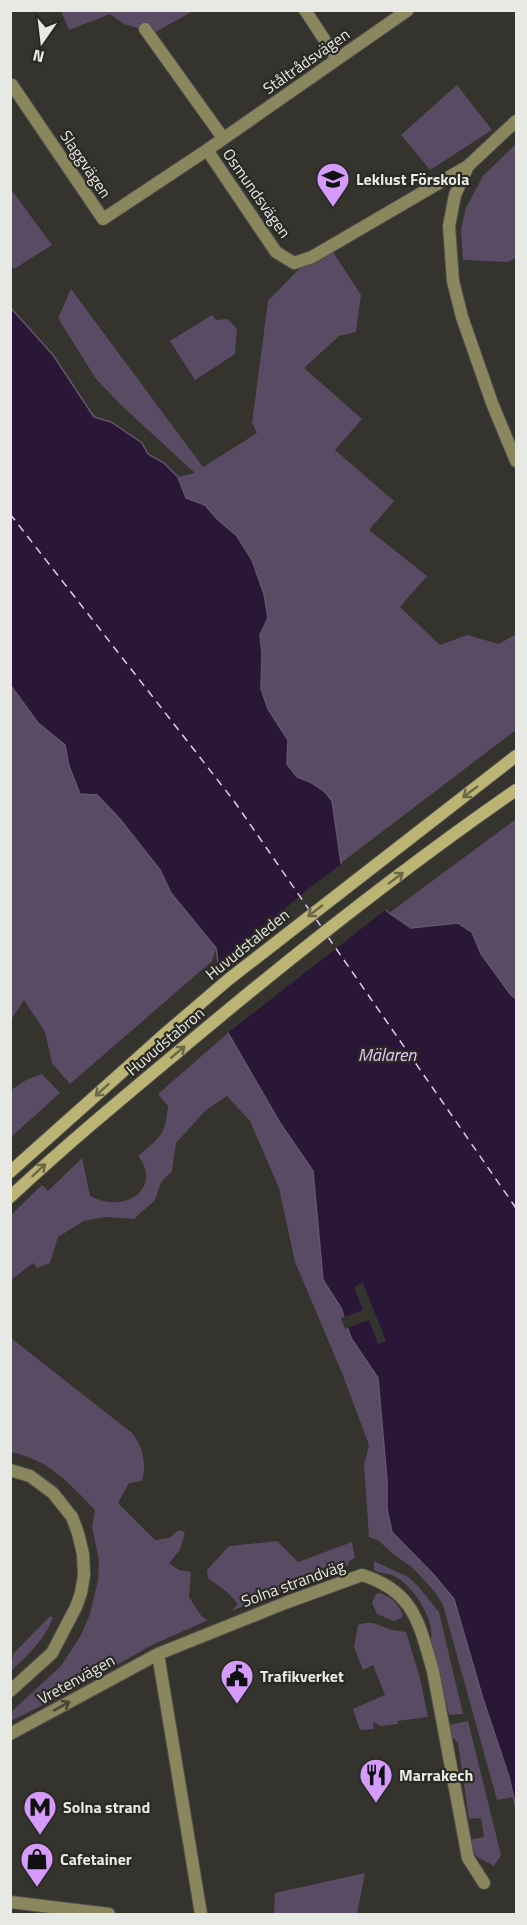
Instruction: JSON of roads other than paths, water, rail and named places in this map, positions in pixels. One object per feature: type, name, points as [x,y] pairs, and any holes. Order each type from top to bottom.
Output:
[{"type":"main road","name":"Huvudstaleden","points":[[10,1172],[230,979],[516,756]]},
{"type":"main road","name":"Huvudstabron","points":[[10,1197],[68,1143],[283,964],[516,790]]},
{"type":"street","points":[[305,10],[337,59]]},
{"type":"street","name":"Ståltrådsvägen","points":[[207,150],[408,10]]},
{"type":"street","points":[[146,29],[223,138]]},
{"type":"street","name":"Slaggvägen","points":[[12,85],[103,219],[207,150]]},
{"type":"street","points":[[516,121],[468,166],[455,195],[449,226],[453,281],[462,317],[480,371],[516,461]]},
{"type":"street","name":"Osmundsvägen","points":[[207,150],[276,252],[294,263],[312,257],[468,166]]},
{"type":"street","points":[[10,1470],[30,1476],[53,1493],[72,1517],[83,1554],[84,1575],[76,1607],[52,1653],[10,1691]]},
{"type":"street","name":"Solna strandväg","points":[[158,1653],[362,1575],[386,1584],[401,1595],[411,1609],[426,1646],[433,1671],[468,1858],[484,1883]]},
{"type":"street","points":[[158,1653],[201,1914]]},
{"type":"street","name":"Vretenvägen","points":[[10,1734],[158,1653]]},
{"type":"street","points":[[10,1902],[109,1914]]},
{"type":"water","name":"Mälaren","points":[[10,307],[53,355],[94,417],[111,422],[142,443],[148,454],[164,463],[178,477],[186,498],[205,505],[237,536],[252,560],[264,594],[268,618],[260,635],[261,689],[268,709],[288,740],[287,764],[297,777],[325,792],[332,801],[341,863],[389,913],[411,928],[458,923],[472,932],[481,954],[516,999],[516,1808],[509,1777],[483,1699],[454,1599],[392,1532],[387,1509],[387,1480],[378,1378],[351,1338],[341,1308],[323,1280],[313,1171],[280,1123],[228,1033],[216,948],[171,893],[160,870],[119,818],[97,795],[80,794],[69,766],[65,745],[38,723],[11,686]]},
{"type":"place","name":"Leklust Förskola","points":[[333,208]]},
{"type":"place","name":"Trafikverket","points":[[237,1705]]},
{"type":"place","name":"Marrakech","points":[[376,1804]]},
{"type":"place","name":"Solna strand","points":[[40,1836]]},
{"type":"place","name":"Cafetainer","points":[[37,1888]]}]
